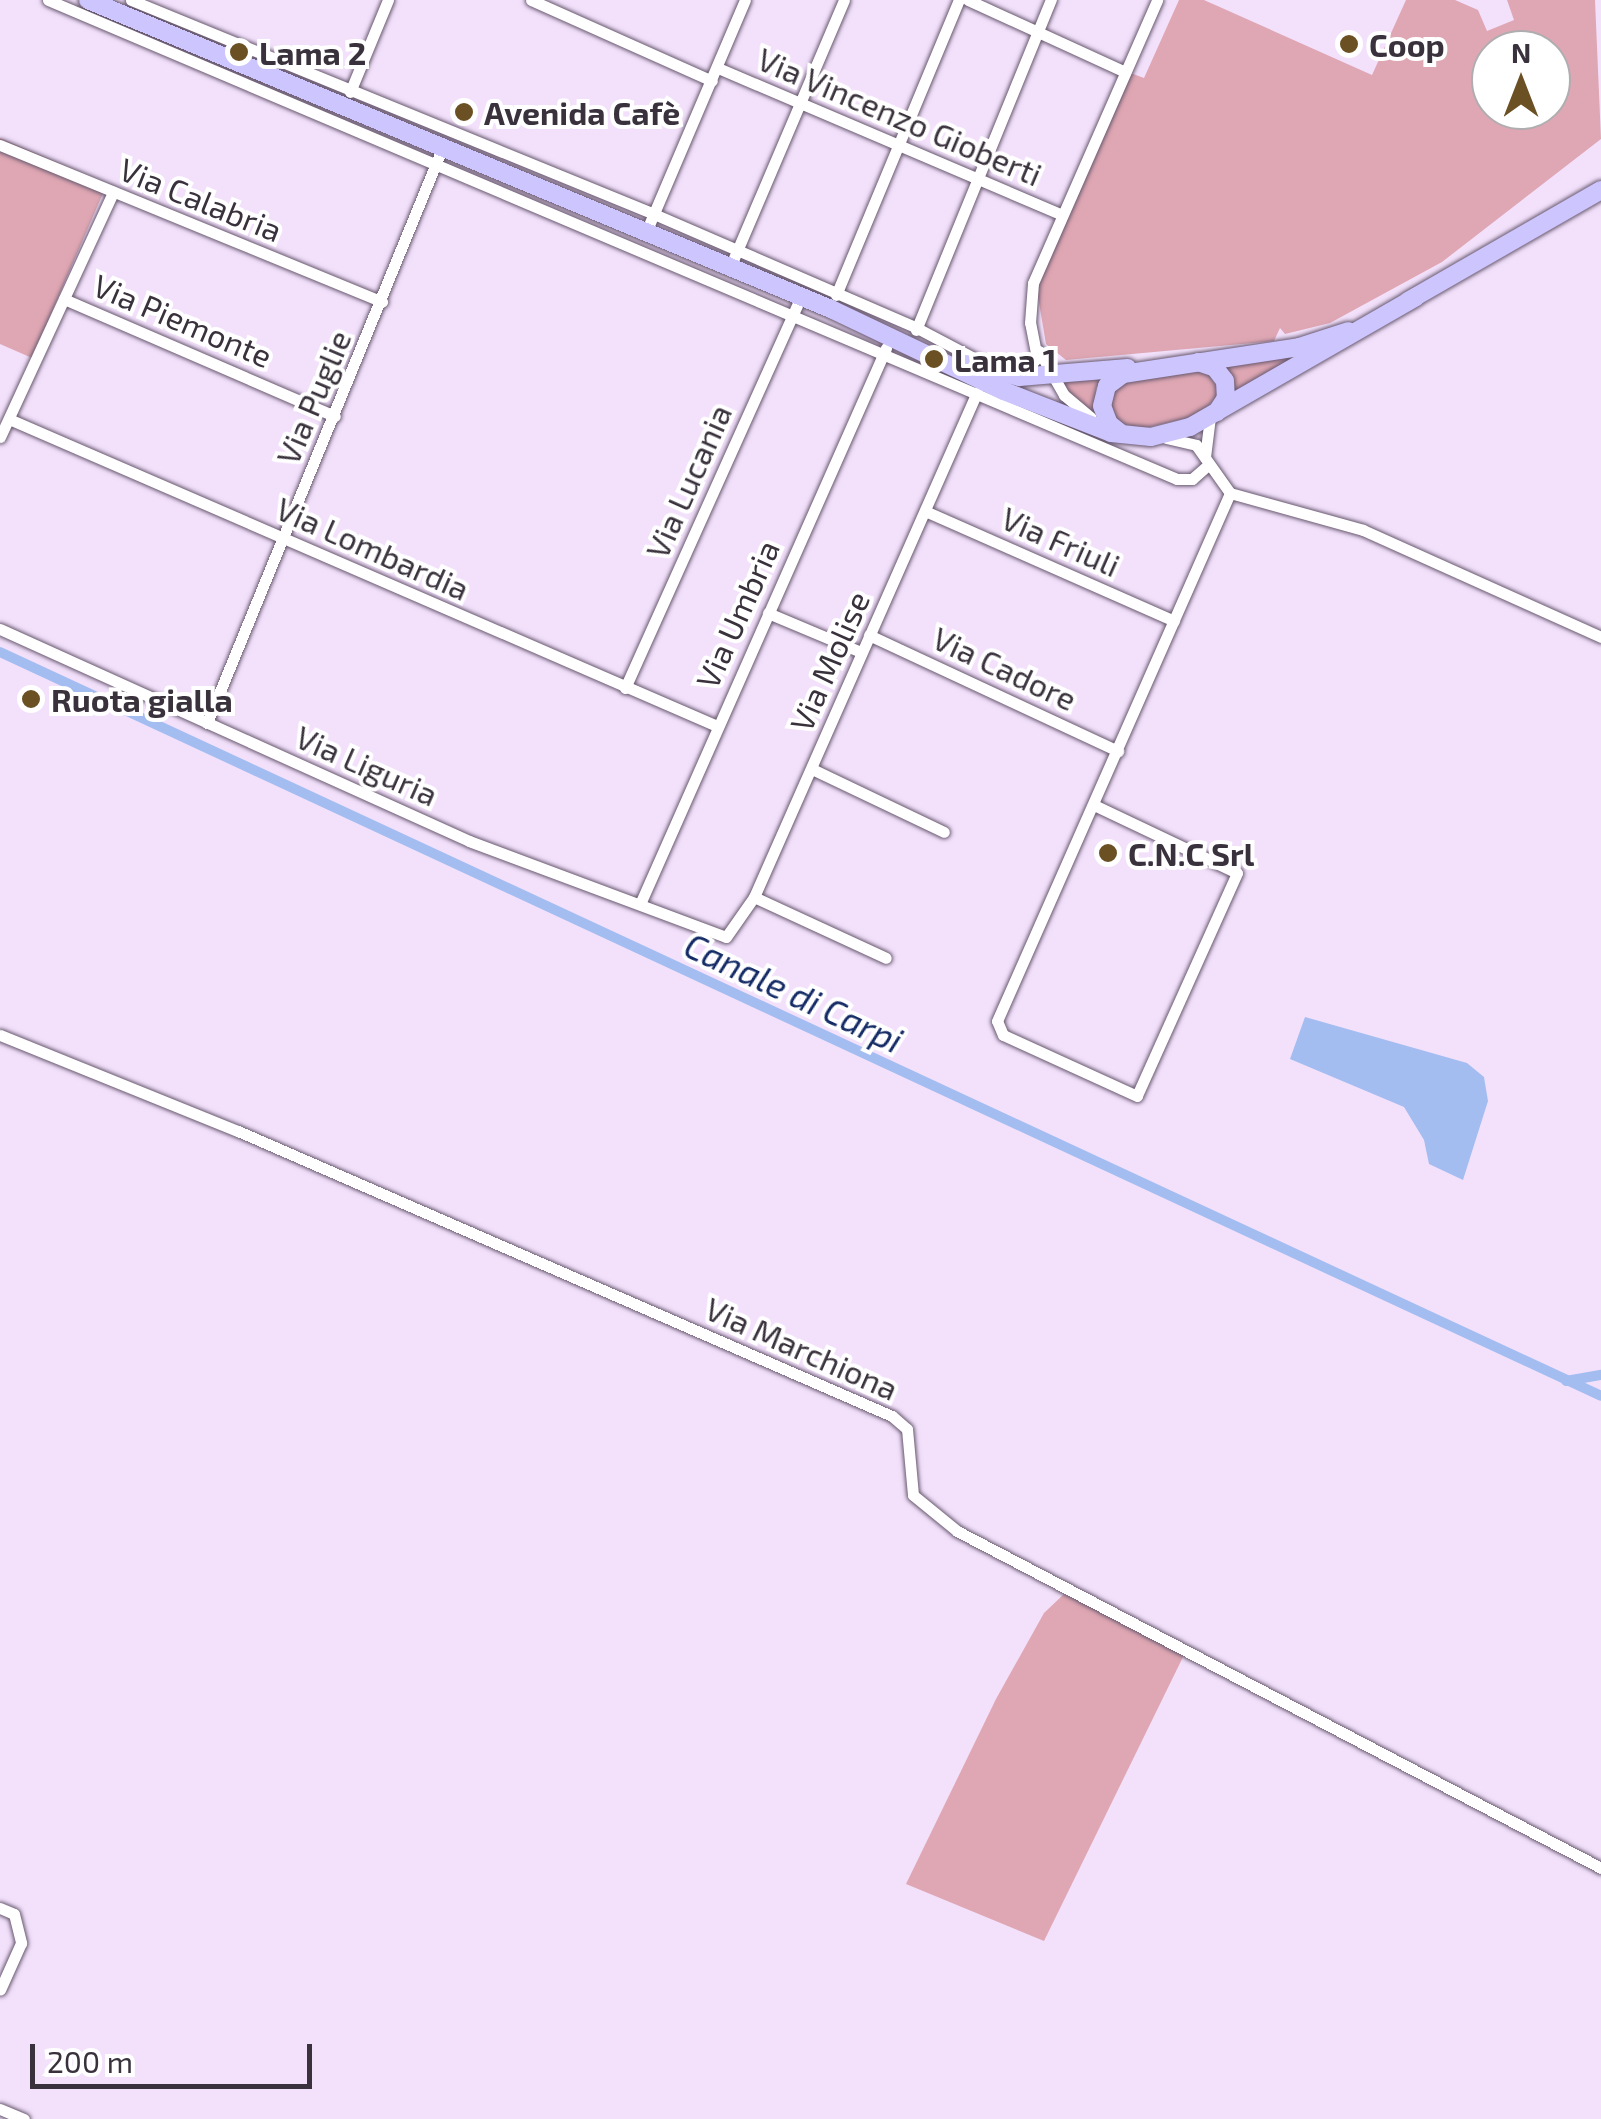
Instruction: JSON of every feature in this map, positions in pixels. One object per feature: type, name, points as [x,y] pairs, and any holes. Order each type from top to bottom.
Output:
[{"type":"main road","points":[[92,1],[348,97],[439,155],[501,171],[650,223],[733,259],[797,304],[834,301],[914,336],[1004,391],[1122,434],[1151,436],[1211,416],[1601,190]]},
{"type":"main road","points":[[950,361],[1019,376],[1191,362],[1329,339],[1416,297]]},
{"type":"main road","points":[[1191,362],[1212,366],[1224,378],[1226,398],[1211,416]]},
{"type":"main road","points":[[1122,434],[1104,416],[1105,390],[1119,376],[1140,367]]},
{"type":"street","points":[[48,0],[439,155],[797,304],[885,350],[1177,479],[1192,480],[1206,464],[1211,416]]},
{"type":"street","points":[[132,0],[348,97],[492,149],[650,223],[745,0]]},
{"type":"street","points":[[348,97],[388,0]]},
{"type":"street","points":[[530,0],[712,81]]},
{"type":"street","points":[[844,0],[733,259],[834,301],[960,0]]},
{"type":"street","points":[[968,0],[1125,72]]},
{"type":"street","points":[[996,372],[976,356],[914,336],[975,178],[1052,0]]},
{"type":"street","points":[[1122,434],[1080,411],[1049,376],[1030,323],[1033,282],[1157,0]]},
{"type":"street","name":"Via Vincenzo Gioberti","points":[[718,68],[1060,214]]},
{"type":"street","name":"Via Calabria","points":[[0,145],[382,302]]},
{"type":"street","points":[[492,149],[501,171]]},
{"type":"street","name":"Via Puglie","points":[[207,723],[439,155]]},
{"type":"street","points":[[0,437],[113,192]]},
{"type":"street","name":"Via Piemonte","points":[[64,299],[335,416]]},
{"type":"street","name":"Via Lucania","points":[[625,688],[797,304]]},
{"type":"street","points":[[1034,338],[1061,365],[1140,367]]},
{"type":"street","points":[[1019,376],[1036,360],[1034,338]]},
{"type":"street","name":"Via Umbria","points":[[640,904],[885,350]]},
{"type":"street","name":"Via Molise","points":[[716,938],[734,929],[754,897],[977,392]]},
{"type":"street","name":"Via Lombardia","points":[[9,418],[717,726]]},
{"type":"street","points":[[1151,436],[1190,442],[1230,493],[1363,530],[1601,638]]},
{"type":"street","points":[[1094,804],[1237,873],[1136,1096],[997,1028],[1094,804],[1230,493]]},
{"type":"street","name":"Via Friuli","points":[[925,511],[1174,621]]},
{"type":"street","points":[[768,612],[861,652]]},
{"type":"street","name":"Via Liguria","points":[[0,629],[469,841],[640,904],[716,938]]},
{"type":"street","name":"Via Cadore","points":[[869,635],[1118,751]]},
{"type":"street","points":[[812,769],[944,832]]},
{"type":"street","points":[[754,897],[886,958]]},
{"type":"street","name":"Via Marchiona","points":[[0,1035],[238,1131],[892,1416],[907,1429],[913,1495],[956,1531],[1601,1868]]},
{"type":"street","points":[[0,1908],[14,1914],[20,1943],[0,1990]]},
{"type":"street","points":[[0,2109],[24,2119]]},
{"type":"shaded area","points":[[1179,0],[1204,0],[1372,75],[1406,0],[1455,0],[1478,10],[1487,30],[1471,30],[1471,130],[1571,130],[1571,30],[1489,30],[1514,20],[1507,0],[1595,0],[1601,139],[1442,262],[1330,323],[1285,334],[1280,328],[1274,341],[1066,360],[1046,344],[1036,285],[1128,72],[1144,78]]},
{"type":"shaded area","points":[[0,138],[107,184],[32,358],[0,344]]},
{"type":"shaded area","points":[[1326,345],[1232,400],[1216,363]]},
{"type":"shaded area","points":[[1195,369],[1207,371],[1220,393],[1200,415],[1141,429],[1118,422],[1108,409],[1115,384]]},
{"type":"shaded area","points":[[1107,373],[1096,388],[1094,415],[1056,380]]},
{"type":"shaded area","points":[[1064,1594],[1181,1649],[1183,1657],[1044,1941],[906,1884],[996,1699],[1044,1613]]},
{"type":"water","points":[[1305,1017],[1467,1063],[1484,1077],[1488,1101],[1463,1180],[1429,1164],[1424,1140],[1404,1107],[1290,1059]]},
{"type":"waterway","name":"Canale di Carpi","points":[[0,652],[1601,1396]]},
{"type":"waterway","name":"Canale di Carpi","points":[[1566,1381],[1601,1375]]},
{"type":"place","name":"Coop","points":[[1349,44]]},
{"type":"place","name":"Lama 2","points":[[239,52]]},
{"type":"place","name":"Avenida Cafè","points":[[464,112]]},
{"type":"place","name":"Lama 1","points":[[934,359]]},
{"type":"place","name":"Ruota gialla","points":[[31,699]]},
{"type":"place","name":"C.N.C Srl","points":[[1108,853]]}]
